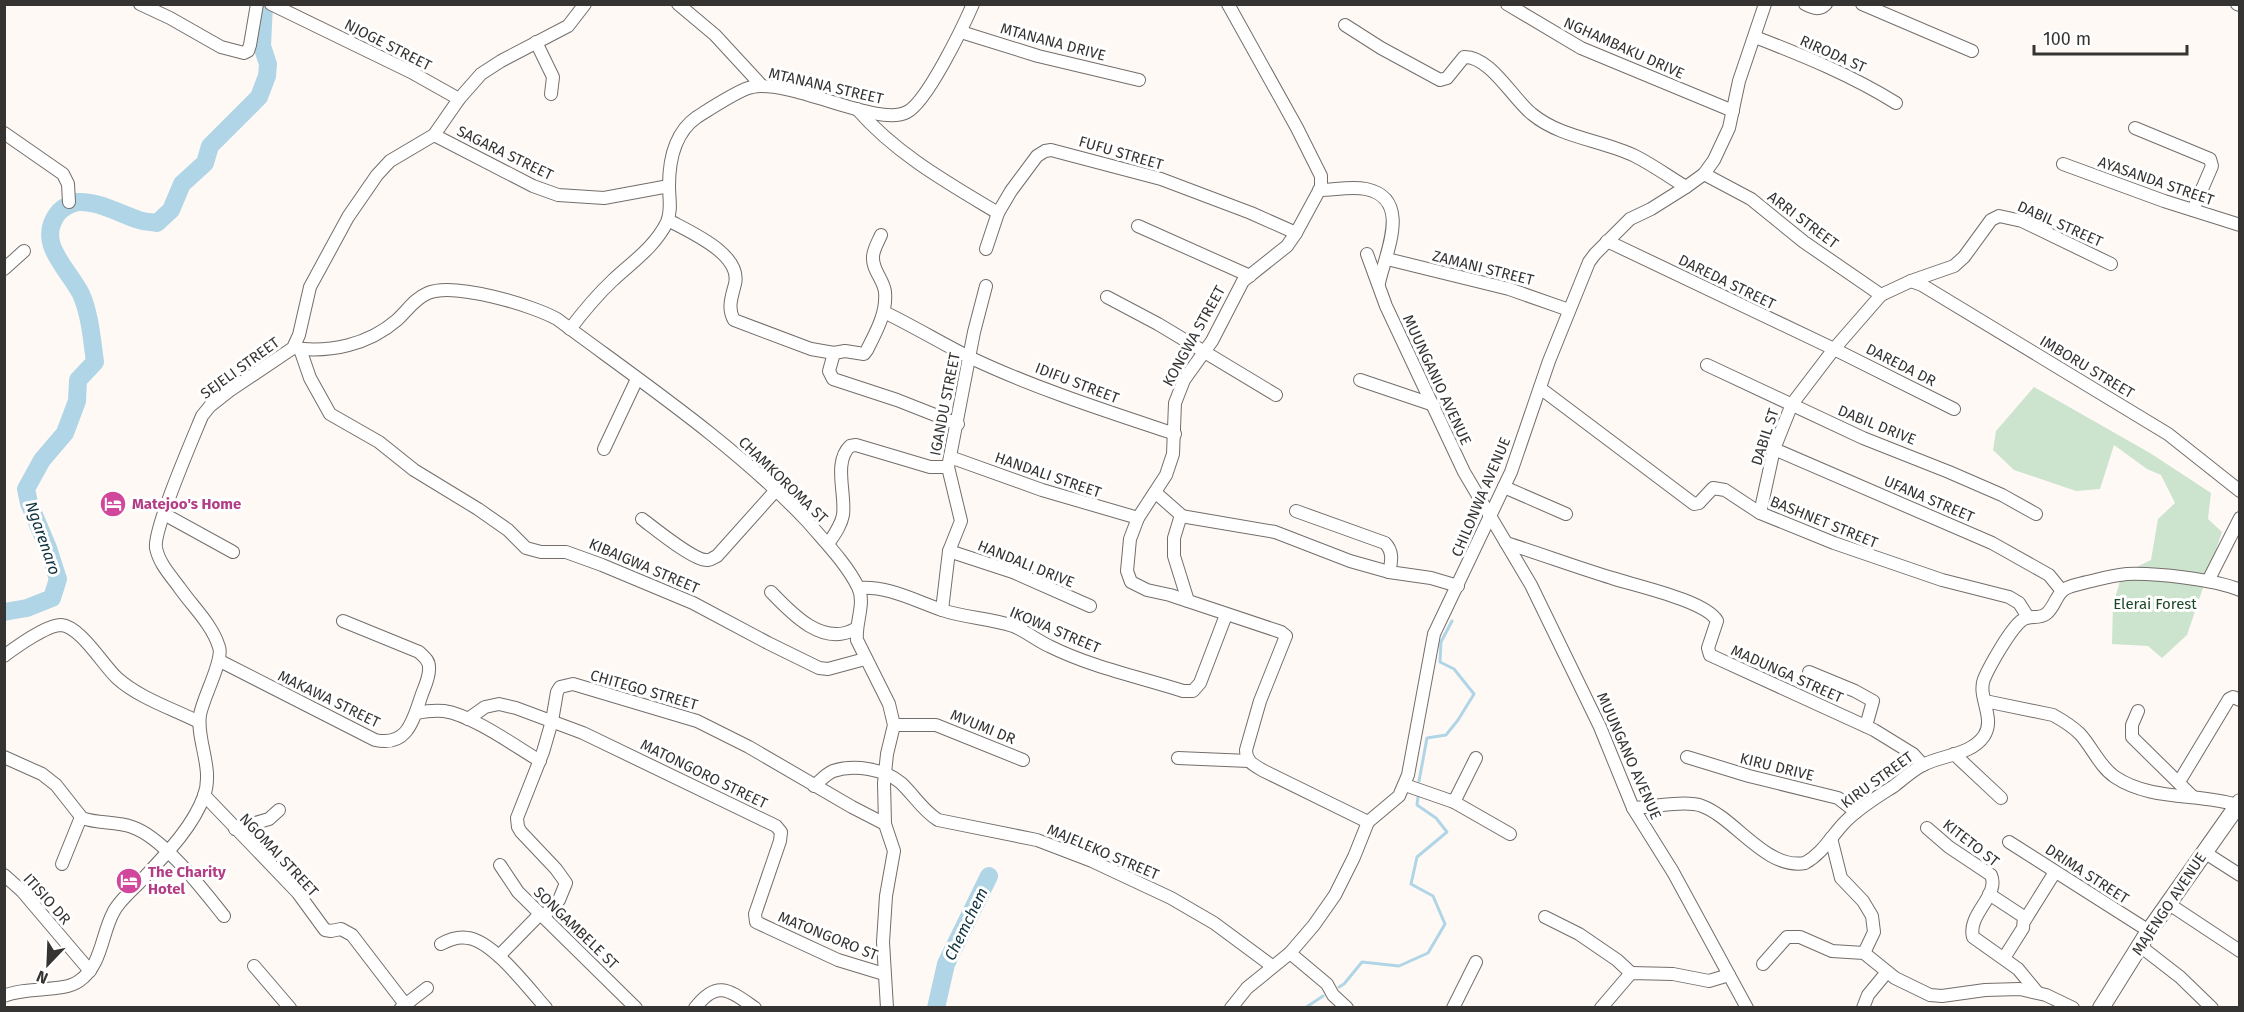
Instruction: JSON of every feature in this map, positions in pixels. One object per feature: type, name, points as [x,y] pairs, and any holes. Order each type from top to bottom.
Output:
[{"type":"street","points":[[140,4],[170,18],[212,43],[228,50],[244,52],[248,51],[250,45],[257,4]]},
{"type":"street","name":"NJOGE STREET","points":[[271,4],[411,72],[459,99]]},
{"type":"street","name":"SEJELI STREET","points":[[220,661],[219,646],[205,620],[158,556],[156,539],[196,429],[210,406],[229,391],[297,348],[310,287],[348,217],[377,175],[390,161],[434,135],[459,99],[481,74],[501,60],[568,26],[585,4]]},
{"type":"street","points":[[678,4],[715,35],[762,86]]},
{"type":"street","name":"MTANANA STREET","points":[[668,220],[672,151],[685,127],[696,118],[746,88],[762,86],[814,96],[856,109],[894,115],[909,111],[923,95],[960,32],[973,4]]},
{"type":"street","points":[[1228,4],[1321,176],[1319,190],[1359,189],[1379,193],[1390,204],[1392,220],[1387,259],[1379,284]]},
{"type":"street","name":"NGHAMBAKU DRIVE","points":[[1508,4],[1581,48],[1733,111]]},
{"type":"street","name":"CHILONWA AVENUE","points":[[1368,822],[1393,803],[1405,785],[1434,634],[1516,460],[1540,388],[1589,262],[1630,219],[1651,209],[1704,174],[1723,143],[1740,81],[1766,4]]},
{"type":"street","points":[[1805,4],[1816,9],[1822,9],[1826,4]]},
{"type":"street","points":[[1862,4],[1972,51]]},
{"type":"street","points":[[1345,25],[1381,48],[1440,80],[1447,78],[1464,57],[1478,60],[1527,110],[1542,122],[1634,155],[1686,187]]},
{"type":"street","name":"MTANANA DRIVE","points":[[960,32],[1038,56],[1139,80]]},
{"type":"street","name":"RIRODA ST","points":[[1755,37],[1827,65],[1871,87],[1896,104]]},
{"type":"street","points":[[536,42],[553,77],[551,94]]},
{"type":"street","points":[[856,109],[874,129],[908,157],[998,213]]},
{"type":"street","points":[[2135,128],[2210,159],[2212,166],[2193,210]]},
{"type":"street","points":[[4,133],[63,174],[68,184],[69,202]]},
{"type":"street","name":"SAGARA STREET","points":[[434,135],[533,186],[558,195],[604,198],[669,186]]},
{"type":"street","name":"FUFU STREET","points":[[986,249],[998,213],[1011,191],[1037,156],[1045,150],[1161,179],[1251,213],[1296,233]]},
{"type":"street","name":"AYASANDA STREET","points":[[2063,164],[2240,225]]},
{"type":"street","name":"ARRI STREET","points":[[1704,174],[1751,199],[1804,242],[1881,295]]},
{"type":"street","name":"KONGWA STREET","points":[[1249,761],[1246,750],[1260,701],[1286,636],[1281,632],[1188,601],[1147,590],[1130,580],[1127,565],[1130,539],[1138,519],[1156,493],[1171,461],[1175,434],[1175,403],[1184,380],[1219,329],[1234,295],[1250,276],[1278,254],[1296,233],[1319,190]]},
{"type":"street","name":"DABIL STREET","points":[[1834,349],[1881,295],[1911,281],[1954,266],[1964,257],[1991,220],[1999,216],[2022,221],[2111,264]]},
{"type":"street","points":[[570,329],[597,296],[648,248],[668,220],[720,251],[733,263],[736,272],[730,300],[731,315],[734,320],[811,349],[834,354],[845,351],[864,354],[884,312],[885,292],[882,279],[873,262],[873,255],[881,236]]},
{"type":"street","points":[[1138,226],[1250,276]]},
{"type":"street","name":"DAREDA STREET","points":[[1607,241],[1834,349]]},
{"type":"street","points":[[4,269],[24,251]]},
{"type":"street","name":"MUUNGANIO AVENUE","points":[[1367,254],[1386,306],[1464,472],[1490,514]]},
{"type":"street","name":"ZAMANI STREET","points":[[1387,259],[1520,292],[1569,310]]},
{"type":"street","name":"IMBORU STREET","points":[[1911,281],[1922,285],[2168,434],[2240,491]]},
{"type":"street","name":"IGANDU STREET","points":[[828,544],[840,526],[843,515],[841,459],[850,446],[856,445],[930,467],[949,462],[969,357],[986,286]]},
{"type":"street","name":"CHAMKOROMA ST","points":[[297,348],[336,348],[357,344],[382,331],[418,298],[434,291],[450,290],[544,312],[728,447],[776,490],[828,544],[859,588]]},
{"type":"street","points":[[1107,297],[1158,324],[1276,395]]},
{"type":"street","name":"IDIFU STREET","points":[[884,312],[969,357],[1105,411],[1175,434]]},
{"type":"street","name":"KIBAIGWA STREET","points":[[297,348],[330,414],[379,442],[414,470],[508,530],[526,548],[542,552],[566,552],[592,560],[693,603],[819,668],[828,669],[865,659]]},
{"type":"street","name":"DABIL ST","points":[[1760,513],[1774,449],[1792,404],[1834,349]]},
{"type":"street","name":"DAREDA DR","points":[[1834,349],[1954,409]]},
{"type":"street","points":[[834,354],[829,371],[833,379],[897,400],[958,424]]},
{"type":"street","name":"DABIL DRIVE","points":[[1707,364],[1863,438],[1913,456],[2002,495],[2036,514]]},
{"type":"street","points":[[604,449],[637,380]]},
{"type":"street","points":[[1360,380],[1434,405]]},
{"type":"street","name":"BASHNET STREET","points":[[1540,388],[1694,504],[1700,503],[1713,488],[1717,487],[1734,495],[1760,513],[1886,562],[2009,597],[2019,603],[2028,617]]},
{"type":"street","name":"UFANA STREET","points":[[1774,449],[1992,543],[2049,575],[2062,591]]},
{"type":"street","points":[[942,610],[949,551],[960,527],[961,516],[949,462]]},
{"type":"street","name":"HANDALI STREET","points":[[949,462],[1095,508],[1138,519]]},
{"type":"street","points":[[1504,486],[1566,514]]},
{"type":"street","points":[[642,519],[663,536],[699,559],[708,561],[717,556],[776,490]]},
{"type":"street","points":[[1156,493],[1171,504],[1181,516],[1275,532],[1350,561],[1389,572],[1431,578],[1458,586]]},
{"type":"street","points":[[1296,511],[1385,543],[1389,547],[1391,556],[1389,572]]},
{"type":"street","points":[[164,514],[233,552]]},
{"type":"street","name":"MUUNGANO AVENUE","points":[[1490,514],[1521,565],[1557,636],[1600,727],[1632,808],[1673,872],[1747,1008]]},
{"type":"street","points":[[1181,516],[1174,538],[1174,556],[1188,601]]},
{"type":"street","points":[[2208,580],[2240,518]]},
{"type":"street","name":"MADUNGA STREET","points":[[1506,543],[1612,578],[1655,589],[1710,613],[1718,621],[1708,648],[1710,655],[1866,726],[1913,754],[1923,765]]},
{"type":"street","name":"HANDALI DRIVE","points":[[949,551],[1013,572],[1090,606]]},
{"type":"street","points":[[2062,591],[2074,586],[2127,574],[2208,580],[2240,590]]},
{"type":"street","name":"IKOWA STREET","points":[[859,588],[874,587],[898,592],[942,610],[1015,627],[1049,647],[1114,671],[1184,691],[1193,690],[1200,683],[1226,615]]},
{"type":"street","points":[[859,588],[861,597],[855,629],[857,640],[889,704],[894,724],[885,772],[885,824],[893,846],[894,857],[886,896],[884,974],[887,1008]]},
{"type":"street","name":"KIRU STREET","points":[[1632,808],[1679,804],[1700,805],[1764,850],[1796,864],[1804,864],[1812,860],[1856,812],[1923,765],[1976,744],[1984,736],[1988,728],[1985,701],[1981,693],[1983,681],[1993,662],[2020,621],[2028,617],[2045,615],[2062,591]]},
{"type":"street","points":[[771,592],[789,611],[819,631],[838,636],[855,629]]},
{"type":"street","name":"MAKAWA STREET","points":[[220,661],[375,740],[385,742],[395,740],[404,734],[416,713],[430,670],[428,661],[419,652],[343,621]]},
{"type":"street","points":[[4,656],[38,635],[63,625],[74,630],[117,678],[133,690],[199,722]]},
{"type":"street","points":[[4,996],[23,990],[73,985],[90,971],[113,913],[168,852],[188,824],[204,795],[205,755],[199,722],[206,693],[220,661]]},
{"type":"street","points":[[1809,672],[1873,701],[1866,726]]},
{"type":"street","name":"CHITEGO STREET","points":[[541,915],[559,900],[566,883],[556,868],[521,832],[517,821],[540,761],[552,721],[558,689],[562,686],[573,684],[697,721],[885,824]]},
{"type":"street","points":[[2179,782],[2229,699],[2233,697],[2240,700]]},
{"type":"street","points":[[1985,701],[2053,715],[2079,733],[2112,775],[2122,781],[2152,792],[2238,803]]},
{"type":"street","points":[[468,719],[485,707],[499,704],[552,721]]},
{"type":"street","points":[[416,713],[431,710],[446,711],[468,719],[540,761]]},
{"type":"street","points":[[2139,711],[2132,724],[2132,737],[2192,796]]},
{"type":"street","name":"MATONGORO STREET","points":[[552,721],[576,729],[779,828],[782,832],[780,841],[762,894]]},
{"type":"street","name":"MVUMI DR","points":[[894,724],[936,725],[1023,760]]},
{"type":"street","points":[[1954,754],[2001,798]]},
{"type":"street","points":[[4,757],[42,774],[56,785],[81,817],[90,821],[131,826],[149,837],[168,852],[224,916]]},
{"type":"street","name":"KIRU DRIVE","points":[[1688,757],[1749,776],[1838,798],[1856,812]]},
{"type":"street","points":[[1179,758],[1249,761],[1264,771],[1368,822],[1335,895],[1290,952],[1247,988],[1231,1008]]},
{"type":"street","points":[[1454,801],[1476,758]]},
{"type":"street","points":[[814,786],[835,771],[858,769],[885,772]]},
{"type":"street","name":"MAJELEKO STREET","points":[[885,772],[903,785],[926,812],[938,820],[1037,840],[1092,861],[1171,898],[1215,923],[1272,966]]},
{"type":"street","points":[[1405,785],[1454,801],[1510,834]]},
{"type":"street","name":"NGOMAI STREET","points":[[204,795],[298,893],[325,930],[341,929],[352,935],[405,1006]]},
{"type":"street","name":"MAJENGO AVENUE","points":[[2101,1008],[2149,931],[2238,803]]},
{"type":"street","points":[[235,829],[269,819],[279,810]]},
{"type":"street","points":[[62,864],[81,817]]},
{"type":"street","name":"KITETO ST","points":[[1927,828],[1949,847],[1991,874],[1993,882],[1989,894]]},
{"type":"street","points":[[1831,838],[1840,877],[1863,901],[1872,916],[1874,932],[1864,953]]},
{"type":"street","name":"DRIMA STREET","points":[[2009,842],[2149,931]]},
{"type":"street","points":[[2204,852],[2240,875]]},
{"type":"street","name":"SONGAMBELE ST","points":[[500,865],[512,885],[636,1008]]},
{"type":"street","points":[[2004,958],[2055,872]]},
{"type":"street","name":"ITISIO DR","points":[[4,875],[90,971]]},
{"type":"street","name":"MATONGORO ST","points":[[762,894],[755,917],[758,924],[838,960],[884,974]]},
{"type":"street","points":[[2025,920],[2020,912],[1989,894],[1971,928],[1972,935],[2018,969],[2037,992]]},
{"type":"street","points":[[2169,904],[2240,951]]},
{"type":"street","points":[[499,956],[541,915]]},
{"type":"street","points":[[1545,918],[1579,934],[1617,960],[1631,973],[1673,974],[1709,981],[1729,975]]},
{"type":"street","points":[[1763,964],[1785,939],[1793,935],[1832,951],[1864,953],[1887,972],[1923,993],[1933,996],[2003,988],[2037,992],[2073,1008]]},
{"type":"street","points":[[441,944],[449,939],[467,937],[476,939],[499,956],[546,1008]]},
{"type":"street","points":[[2140,946],[2180,977],[2212,1008]]},
{"type":"street","points":[[1290,952],[1327,984],[1333,995],[1347,1008]]},
{"type":"street","points":[[1453,1008],[1476,962]]},
{"type":"street","points":[[254,966],[290,1008]]},
{"type":"street","points":[[1863,1008],[1871,990],[1887,972]]},
{"type":"street","points":[[1601,1008],[1631,973]]},
{"type":"street","points":[[405,1006],[427,988]]},
{"type":"street","points":[[695,1008],[706,993],[717,989],[755,1008]]},
{"type":"green space","name":"Elerai Forest","points":[[2034,387],[2150,453],[2211,493],[2208,519],[2222,532],[2187,635],[2162,658],[2148,646],[2112,644],[2113,605],[2122,574],[2151,560],[2158,519],[2175,503],[2161,475],[2147,469],[2114,445],[2100,489],[2076,491],[2014,470],[1993,450],[1996,431]]},
{"type":"waterway","name":"Ngarenaro","points":[[4,612],[27,608],[52,598],[58,579],[29,503],[26,489],[42,460],[65,433],[77,401],[78,380],[95,362],[87,310],[81,294],[56,255],[50,235],[52,224],[62,209],[78,202],[94,204],[139,220],[157,223],[171,210],[182,184],[205,163],[210,146],[259,97],[267,76],[268,64],[262,46],[264,4]]},
{"type":"waterway","points":[[1419,781],[1427,738],[1446,735],[1474,694],[1454,669],[1440,662],[1441,642],[1452,621]]},
{"type":"waterway","points":[[1339,987],[1362,962],[1399,966],[1428,953],[1445,924],[1433,896],[1411,884],[1417,857],[1447,832],[1436,818],[1417,805],[1418,797]]},
{"type":"waterway","name":"Chemchem","points":[[936,1008],[946,964],[989,876]]},
{"type":"waterway","points":[[1305,1008],[1323,996]]},
{"type":"place","name":"Matejoo's Home","points":[[113,504]]},
{"type":"place","name":"The Charity Hotel","points":[[129,881]]}]
